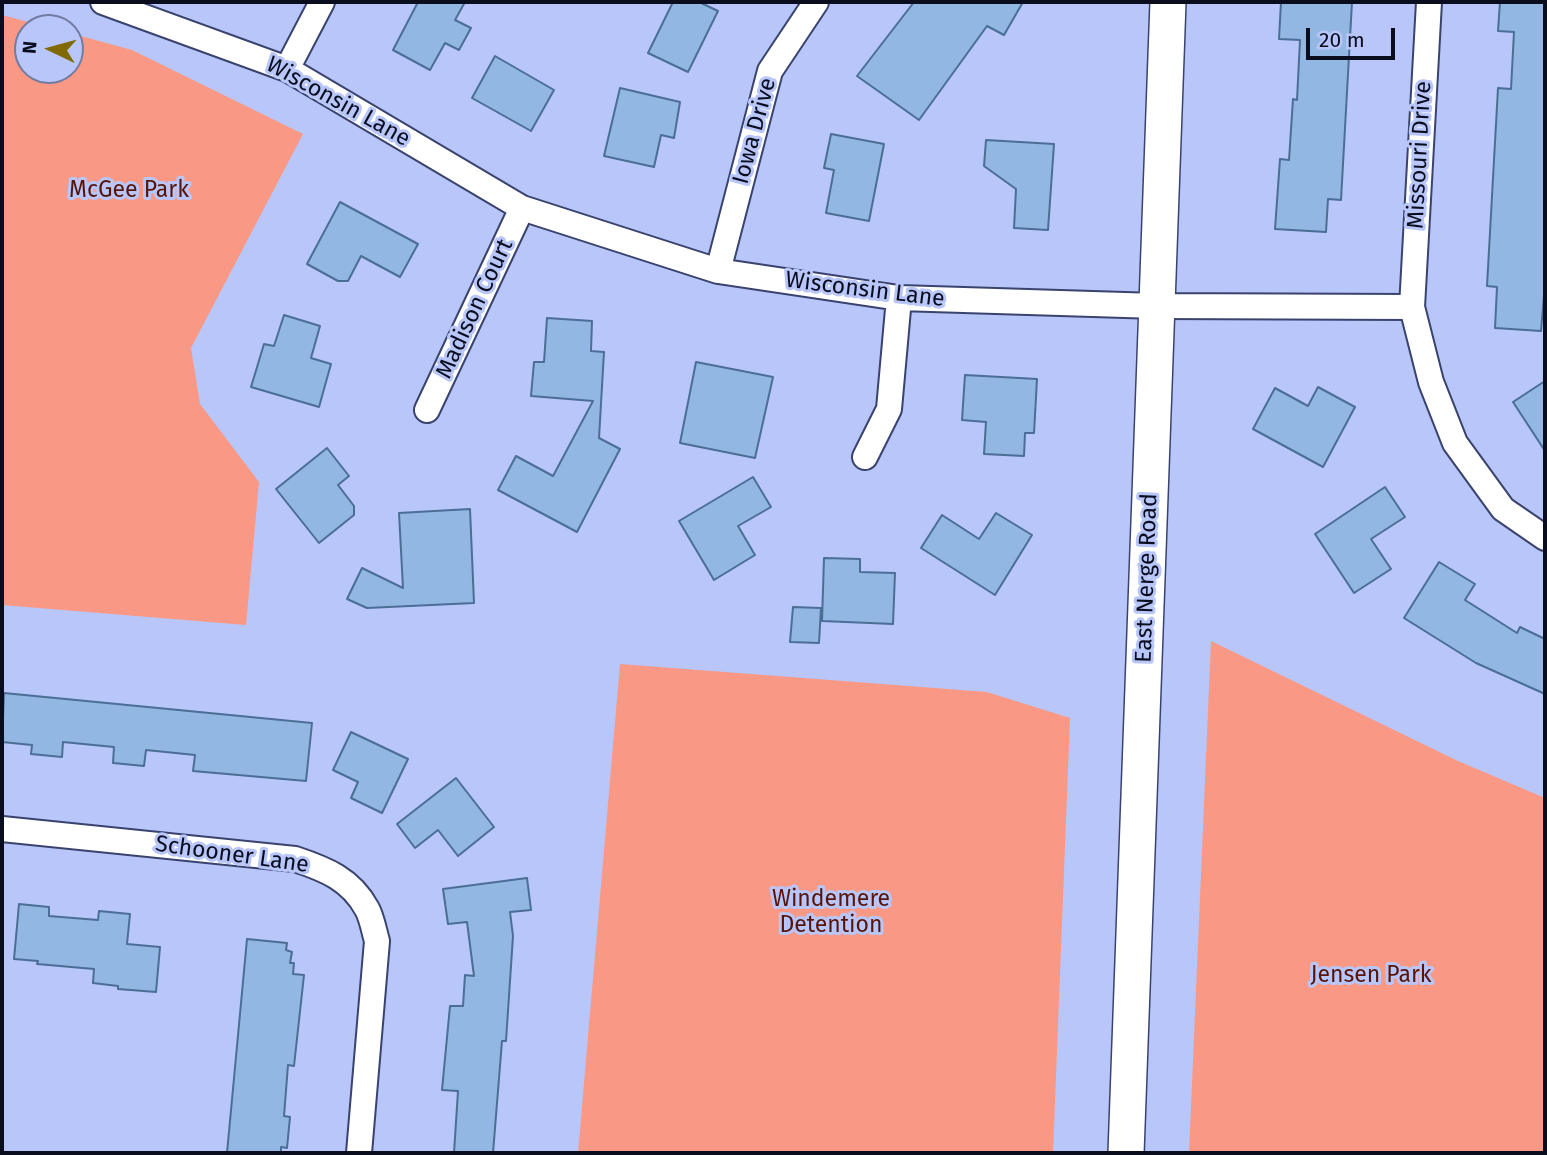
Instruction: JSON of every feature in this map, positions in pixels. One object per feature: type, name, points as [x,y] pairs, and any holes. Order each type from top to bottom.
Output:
[{"type":"main road","name":"East Nerge Road","points":[[1126,1153],[1168,2]]},
{"type":"street","name":"Wisconsin Lane","points":[[103,2],[287,69],[522,208],[718,271],[899,298],[1157,306],[1412,307]]},
{"type":"street","points":[[287,69],[322,2]]},
{"type":"street","name":"Iowa Drive","points":[[718,271],[770,71],[816,2]]},
{"type":"street","name":"Missouri Drive","points":[[1412,307],[1429,2]]},
{"type":"street","name":"Madison Court","points":[[427,410],[522,208]]},
{"type":"street","points":[[865,457],[888,409],[899,298]]},
{"type":"street","points":[[1412,307],[1431,382],[1455,443],[1503,509],[1545,538]]},
{"type":"street","name":"Schooner Lane","points":[[2,829],[295,859],[328,870],[348,885],[367,909],[377,941],[359,1153]]},
{"type":"green space","name":"McGee Park","points":[[2,15],[14,18],[14,84],[84,84],[84,37],[132,50],[303,134],[191,348],[200,404],[259,482],[246,625],[2,605]]},
{"type":"green space","name":"Jensen Park","points":[[1211,641],[1458,761],[1545,798],[1545,1153],[1189,1153]]},
{"type":"green space","name":"Windemere Detention","points":[[620,664],[987,692],[1070,718],[1053,1153],[578,1153]]},
{"type":"building","points":[[418,2],[465,2],[455,20],[471,28],[459,50],[445,43],[430,70],[393,50]]},
{"type":"building","points":[[673,2],[699,2],[718,11],[688,72],[648,53]]},
{"type":"building","points":[[914,2],[1023,2],[1004,35],[987,26],[919,120],[857,76]]},
{"type":"building","points":[[1281,2],[1352,2],[1341,200],[1328,199],[1326,232],[1275,229],[1280,159],[1289,160],[1293,99],[1297,100],[1300,40],[1279,39]]},
{"type":"building","points":[[1500,2],[1545,2],[1545,284],[1541,331],[1495,328],[1497,287],[1487,286],[1498,88],[1511,89],[1514,32],[1498,31]]},
{"type":"building","points":[[495,56],[554,90],[531,131],[472,98]]},
{"type":"building","points":[[620,88],[680,102],[674,138],[661,135],[654,167],[604,156]]},
{"type":"building","points":[[831,134],[884,144],[869,221],[826,213],[834,170],[824,168]]},
{"type":"building","points":[[986,140],[1054,144],[1048,230],[1014,228],[1016,189],[984,166]]},
{"type":"building","points":[[340,202],[418,244],[400,277],[361,256],[348,281],[338,281],[307,264]]},
{"type":"building","points":[[284,315],[320,326],[311,358],[331,364],[319,407],[251,387],[264,344],[274,346]]},
{"type":"building","points":[[547,318],[592,321],[591,351],[604,352],[599,438],[620,449],[577,532],[498,490],[516,456],[553,476],[593,401],[531,396],[534,362],[544,362]]},
{"type":"building","points":[[696,362],[773,377],[755,458],[680,443]]},
{"type":"building","points":[[965,375],[1037,379],[1034,433],[1025,433],[1024,456],[984,454],[986,422],[962,420]]},
{"type":"building","points":[[1545,381],[1545,451],[1513,402]]},
{"type":"building","points":[[1318,387],[1355,407],[1323,467],[1253,429],[1275,388],[1308,406]]},
{"type":"building","points":[[327,448],[349,476],[338,485],[354,506],[354,515],[319,543],[276,489]]},
{"type":"building","points":[[753,477],[771,507],[738,526],[755,555],[714,580],[679,521]]},
{"type":"building","points":[[1385,487],[1405,517],[1371,539],[1391,569],[1354,593],[1315,534]]},
{"type":"building","points":[[470,509],[474,603],[367,608],[347,599],[362,568],[403,588],[399,513]]},
{"type":"building","points":[[996,513],[1032,535],[995,595],[921,548],[942,515],[979,539]]},
{"type":"building","points":[[824,558],[860,559],[860,572],[895,573],[893,624],[822,621]]},
{"type":"building","points":[[1439,562],[1475,584],[1465,600],[1517,633],[1520,627],[1545,639],[1545,694],[1476,663],[1404,618]]},
{"type":"building","points":[[793,607],[821,608],[819,643],[790,642]]},
{"type":"building","points":[[4,693],[312,723],[306,781],[193,771],[195,755],[146,750],[144,766],[113,763],[114,747],[63,742],[62,757],[31,754],[32,745],[2,742]]},
{"type":"building","points":[[351,732],[408,759],[382,813],[351,798],[358,782],[333,770]]},
{"type":"building","points":[[456,778],[494,827],[458,856],[438,830],[415,848],[397,824]]},
{"type":"building","points":[[527,878],[531,910],[510,912],[513,936],[506,1041],[502,1041],[493,1153],[454,1153],[458,1091],[442,1090],[450,1006],[463,1006],[465,975],[474,976],[467,922],[448,924],[443,889]]},
{"type":"building","points":[[19,904],[49,907],[49,916],[98,920],[99,911],[130,914],[127,944],[160,947],[156,992],[118,989],[118,986],[93,983],[94,969],[37,964],[38,961],[14,959]]},
{"type":"building","points":[[247,939],[287,943],[286,950],[292,952],[290,963],[294,963],[293,974],[304,975],[294,1066],[288,1065],[284,1116],[290,1117],[287,1148],[281,1147],[281,1153],[227,1153]]}]
